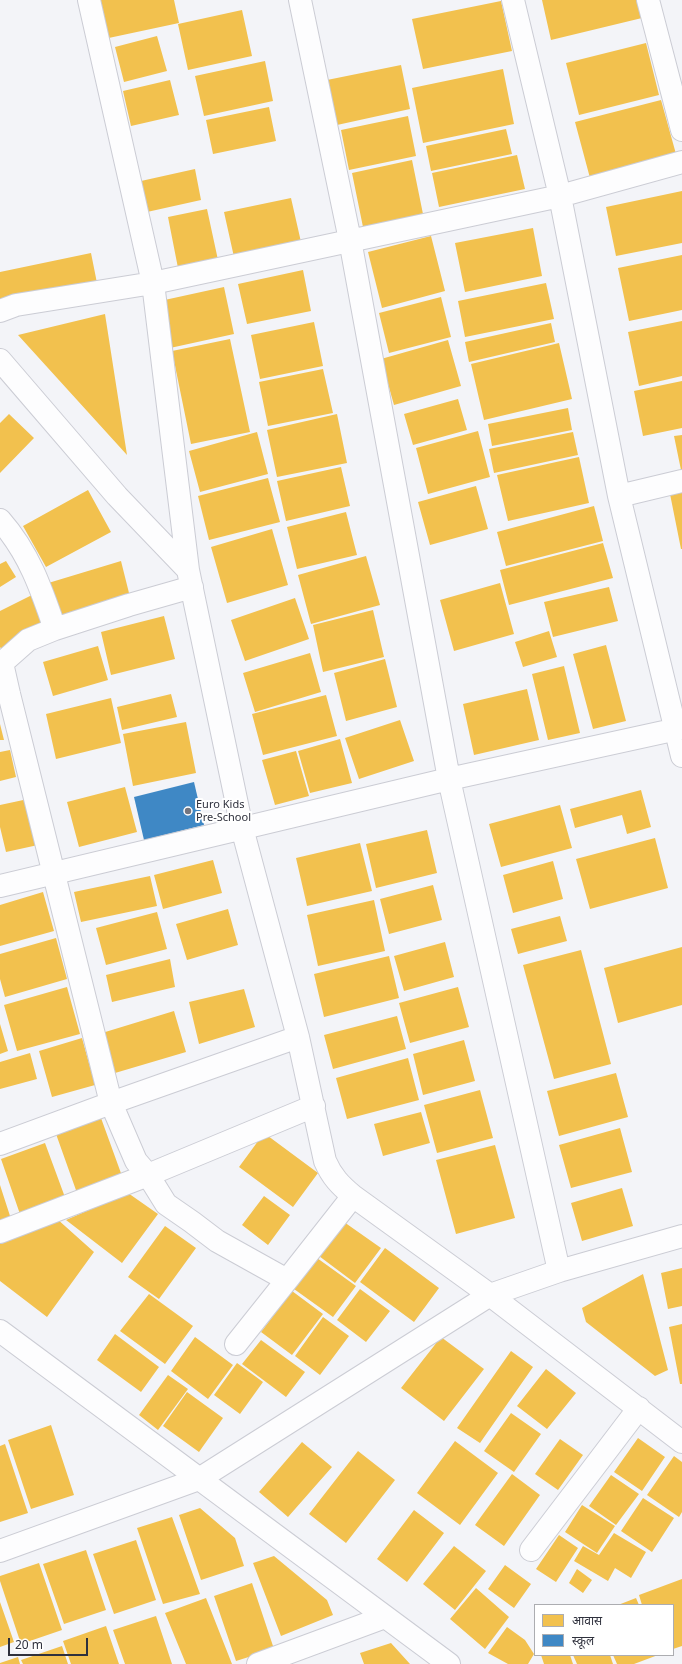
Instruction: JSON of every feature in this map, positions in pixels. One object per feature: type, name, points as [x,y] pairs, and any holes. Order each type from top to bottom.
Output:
[{"type":"street","points":[[89,0],[152,283],[190,578],[242,828],[298,1037],[325,1161],[330,1173],[337,1182],[353,1196],[490,1294],[682,1442]]},
{"type":"street","points":[[300,0],[350,240],[449,779],[559,1271]]},
{"type":"street","points":[[514,0],[560,196],[619,496],[679,729],[682,756]]},
{"type":"street","points":[[648,0],[682,130]]},
{"type":"street","points":[[0,311],[16,305],[152,283],[560,196],[682,162]]},
{"type":"street","points":[[0,360],[190,578]]},
{"type":"street","points":[[619,496],[682,481]]},
{"type":"street","points":[[0,520],[9,529],[28,559],[37,578],[55,629]]},
{"type":"street","points":[[190,578],[128,605],[55,629],[28,640],[1,661],[111,1103],[136,1161],[148,1176],[166,1204],[217,1242],[287,1280]]},
{"type":"street","points":[[0,886],[449,779],[679,729]]},
{"type":"street","points":[[0,1144],[298,1037]]},
{"type":"street","points":[[0,1232],[148,1176],[314,1106]]},
{"type":"street","points":[[236,1344],[353,1196]]},
{"type":"street","points":[[0,1550],[199,1479],[490,1294],[559,1271],[682,1236]]},
{"type":"street","points":[[4,1339],[199,1479],[449,1664]]},
{"type":"street","points":[[531,1550],[639,1408]]},
{"type":"street","points":[[258,1664],[385,1616]]},
{"type":"building: आवास","points":[[96,0],[174,0],[179,23],[104,39]]},
{"type":"building: आवास","points":[[542,0],[637,0],[642,18],[551,40]]},
{"type":"building: आवास","points":[[501,1],[512,51],[423,69],[412,19]]},
{"type":"building: आवास","points":[[242,10],[252,56],[188,70],[178,24]]},
{"type":"building: आवास","points":[[157,36],[167,71],[124,82],[115,47]]},
{"type":"building: आवास","points":[[646,43],[659,95],[579,115],[566,63]]},
{"type":"building: आवास","points":[[265,61],[273,101],[204,116],[195,76]]},
{"type":"building: आवास","points":[[401,65],[410,109],[337,125],[327,80]]},
{"type":"building: आवास","points":[[503,69],[514,124],[423,143],[412,88]]},
{"type":"building: आवास","points":[[170,80],[179,115],[131,126],[123,91]]},
{"type":"building: आवास","points":[[661,100],[676,154],[590,178],[575,122]]},
{"type":"building: आवास","points":[[269,107],[276,141],[213,154],[206,120]]},
{"type":"building: आवास","points":[[408,116],[416,156],[349,170],[341,130]]},
{"type":"building: आवास","points":[[506,129],[512,154],[431,171],[426,146]]},
{"type":"building: आवास","points":[[517,155],[525,189],[439,207],[432,173]]},
{"type":"building: आवास","points":[[412,160],[423,214],[363,227],[352,173]]},
{"type":"building: आवास","points":[[195,169],[201,200],[147,212],[141,181]]},
{"type":"building: आवास","points":[[682,191],[682,243],[616,256],[606,207]]},
{"type":"building: आवास","points":[[291,198],[301,242],[234,257],[224,212]]},
{"type":"building: आवास","points":[[207,209],[218,260],[178,268],[168,217]]},
{"type":"building: आवास","points":[[533,228],[542,276],[465,292],[455,243]]},
{"type":"building: आवास","points":[[431,236],[445,291],[382,308],[368,252]]},
{"type":"building: आवास","points":[[91,253],[97,283],[0,304],[0,272]]},
{"type":"building: आवास","points":[[682,255],[682,310],[629,321],[618,268]]},
{"type":"building: आवास","points":[[303,270],[311,311],[247,324],[238,284]]},
{"type":"building: आवास","points":[[546,283],[554,319],[465,337],[458,301]]},
{"type":"building: आवास","points":[[224,287],[234,334],[170,348],[160,301]]},
{"type":"building: आवास","points":[[441,297],[451,337],[389,353],[379,313]]},
{"type":"building: आवास","points":[[105,314],[127,455],[18,335]]},
{"type":"building: आवास","points":[[682,321],[682,376],[639,386],[628,332]]},
{"type":"building: आवास","points":[[314,322],[323,366],[260,379],[251,335]]},
{"type":"building: आवास","points":[[551,323],[555,342],[469,362],[465,342]]},
{"type":"building: आवास","points":[[230,339],[250,432],[191,444],[172,351]]},
{"type":"building: आवास","points":[[448,340],[461,386],[394,405],[381,359]]},
{"type":"building: आवास","points":[[559,343],[572,399],[484,420],[471,364]]},
{"type":"building: आवास","points":[[323,369],[333,413],[268,426],[259,382]]},
{"type":"building: आवास","points":[[682,381],[682,428],[643,436],[634,391]]},
{"type":"building: आवास","points":[[458,399],[467,430],[413,445],[404,414]]},
{"type":"building: आवास","points":[[568,408],[572,430],[492,446],[488,424]]},
{"type":"building: आवास","points":[[9,414],[34,438],[0,473],[0,423]]},
{"type":"building: आवास","points":[[337,414],[347,463],[277,477],[267,430]]},
{"type":"building: आवास","points":[[478,431],[490,477],[428,494],[416,448]]},
{"type":"building: आवास","points":[[257,432],[268,474],[200,492],[189,451]]},
{"type":"building: आवास","points":[[573,432],[578,455],[494,473],[489,449]]},
{"type":"building: आवास","points":[[682,435],[682,470],[681,470],[674,436]]},
{"type":"building: आवास","points":[[579,457],[589,503],[508,521],[497,475]]},
{"type":"building: आवास","points":[[341,467],[350,506],[286,521],[277,481]]},
{"type":"building: आवास","points":[[268,478],[280,522],[209,540],[198,496]]},
{"type":"building: आवास","points":[[476,486],[488,529],[430,545],[418,502]]},
{"type":"building: आवास","points":[[88,490],[111,532],[46,567],[23,526]]},
{"type":"building: आवास","points":[[682,492],[682,549],[681,549],[670,494]]},
{"type":"building: आवास","points":[[594,506],[603,541],[506,566],[497,532]]},
{"type":"building: आवास","points":[[346,512],[357,555],[297,569],[287,527]]},
{"type":"building: आवास","points":[[272,529],[288,585],[227,603],[211,547]]},
{"type":"building: आवास","points":[[603,543],[613,578],[509,605],[500,570]]},
{"type":"building: आवास","points":[[366,556],[380,605],[311,624],[298,575]]},
{"type":"building: आवास","points":[[6,561],[16,577],[0,587],[0,564]]},
{"type":"building: आवास","points":[[121,561],[130,597],[57,617],[45,584]]},
{"type":"building: आवास","points":[[500,583],[514,634],[454,651],[440,600]]},
{"type":"building: आवास","points":[[609,587],[618,621],[553,637],[544,602]]},
{"type":"building: आवास","points":[[32,595],[48,627],[2,650],[0,647],[0,611]]},
{"type":"building: आवास","points":[[295,598],[309,639],[245,661],[231,620]]},
{"type":"building: आवास","points":[[373,610],[384,657],[323,672],[313,625]]},
{"type":"building: आवास","points":[[164,616],[175,659],[111,675],[101,632]]},
{"type":"building: आवास","points":[[549,631],[557,657],[523,667],[515,642]]},
{"type":"building: आवास","points":[[606,645],[626,721],[593,729],[573,654]]},
{"type":"building: आवास","points":[[98,646],[108,680],[53,696],[43,662]]},
{"type":"building: आवास","points":[[310,653],[321,692],[255,712],[243,673]]},
{"type":"building: आवास","points":[[385,659],[397,707],[346,721],[334,673]]},
{"type":"building: आवास","points":[[564,666],[580,733],[548,740],[532,674]]},
{"type":"building: आवास","points":[[527,689],[539,740],[474,755],[463,704]]},
{"type":"building: आवास","points":[[171,694],[177,717],[122,730],[117,707]]},
{"type":"building: आवास","points":[[326,695],[337,736],[263,755],[252,714]]},
{"type":"building: आवास","points":[[111,698],[121,743],[56,759],[46,714]]},
{"type":"building: आवास","points":[[400,720],[414,761],[359,779],[345,738]]},
{"type":"building: आवास","points":[[186,722],[196,773],[133,786],[123,734]]},
{"type":"building: आवास","points":[[0,724],[4,740],[0,740]]},
{"type":"building: आवास","points":[[340,739],[352,783],[310,793],[298,751]]},
{"type":"building: आवास","points":[[10,750],[16,777],[0,781],[0,752]]},
{"type":"building: आवास","points":[[296,751],[309,796],[275,805],[262,760]]},
{"type":"building: आवास","points":[[125,787],[137,832],[79,847],[67,802]]},
{"type":"building: आवास","points":[[641,790],[651,827],[627,834],[622,815],[575,828],[570,809]]},
{"type":"building: आवास","points":[[28,799],[38,845],[6,852],[0,827],[0,805]]},
{"type":"building: आवास","points":[[560,805],[572,848],[501,867],[489,824]]},
{"type":"building: आवास","points":[[427,830],[437,873],[376,888],[366,844]]},
{"type":"building: आवास","points":[[655,838],[668,888],[590,909],[576,859]]},
{"type":"building: आवास","points":[[360,843],[372,891],[307,906],[296,858]]},
{"type":"building: आवास","points":[[213,860],[222,893],[163,909],[154,875]]},
{"type":"building: आवास","points":[[553,861],[563,899],[513,913],[503,875]]},
{"type":"building: आवास","points":[[150,876],[157,906],[81,922],[74,892]]},
{"type":"building: आवास","points":[[433,885],[442,920],[389,934],[380,899]]},
{"type":"building: आवास","points":[[43,892],[54,931],[0,946],[0,905]]},
{"type":"building: आवास","points":[[374,900],[385,951],[318,966],[307,915]]},
{"type":"building: आवास","points":[[228,909],[238,945],[187,960],[176,924]]},
{"type":"building: आवास","points":[[157,912],[167,949],[106,965],[96,928]]},
{"type":"building: आवास","points":[[560,916],[567,941],[518,954],[511,929]]},
{"type":"building: आवास","points":[[56,938],[67,979],[5,997],[0,979],[0,954]]},
{"type":"building: आवास","points":[[445,942],[454,977],[404,991],[394,956]]},
{"type":"building: आवास","points":[[682,947],[682,1005],[618,1023],[604,968]]},
{"type":"building: आवास","points":[[581,950],[611,1064],[554,1079],[523,965]]},
{"type":"building: आवास","points":[[389,956],[399,998],[324,1017],[314,974]]},
{"type":"building: आवास","points":[[170,959],[175,987],[112,1002],[106,975]]},
{"type":"building: आवास","points":[[67,987],[80,1034],[17,1051],[4,1005]]},
{"type":"building: आवास","points":[[458,987],[469,1027],[410,1043],[399,1003]]},
{"type":"building: आवास","points":[[244,989],[255,1027],[199,1044],[189,1002]]},
{"type":"building: आवास","points":[[174,1011],[186,1052],[115,1073],[102,1033]]},
{"type":"building: आवास","points":[[397,1016],[406,1049],[333,1069],[324,1035]]},
{"type":"building: आवास","points":[[0,1024],[8,1051],[0,1054]]},
{"type":"building: आवास","points":[[82,1038],[95,1085],[52,1097],[39,1051]]},
{"type":"building: आवास","points":[[464,1040],[475,1081],[423,1095],[413,1054]]},
{"type":"building: आवास","points":[[30,1053],[37,1079],[0,1089],[0,1062]]},
{"type":"building: आवास","points":[[408,1058],[419,1100],[347,1119],[336,1078]]},
{"type":"building: आवास","points":[[616,1073],[628,1117],[559,1136],[547,1091]]},
{"type":"building: आवास","points":[[480,1090],[493,1138],[437,1153],[424,1105]]},
{"type":"building: आवास","points":[[421,1112],[430,1143],[383,1156],[374,1124]]},
{"type":"building: आवास","points":[[101,1118],[122,1176],[77,1193],[56,1134]]},
{"type":"building: आवास","points":[[620,1128],[632,1172],[571,1188],[559,1145]]},
{"type":"building: आवास","points":[[264,1133],[318,1173],[293,1207],[239,1167]]},
{"type":"building: आवास","points":[[45,1143],[66,1200],[21,1217],[1,1159]]},
{"type":"building: आवास","points":[[495,1145],[515,1218],[456,1234],[436,1160]]},
{"type":"building: आवास","points":[[0,1185],[11,1219],[0,1223]]},
{"type":"building: आवास","points":[[622,1188],[633,1226],[582,1241],[571,1203]]},
{"type":"building: आवास","points":[[128,1193],[158,1214],[122,1263],[66,1220]]},
{"type":"building: आवास","points":[[264,1196],[290,1215],[268,1245],[242,1225]]},
{"type":"building: आवास","points":[[56,1218],[94,1252],[47,1317],[0,1281],[0,1243]]},
{"type":"building: आवास","points":[[344,1222],[381,1248],[355,1283],[319,1256]]},
{"type":"building: आवास","points":[[165,1226],[196,1248],[159,1299],[128,1277]]},
{"type":"building: आवास","points":[[385,1248],[439,1288],[414,1322],[360,1282]]},
{"type":"building: आवास","points":[[317,1258],[356,1286],[333,1317],[294,1289]]},
{"type":"building: आवास","points":[[682,1268],[682,1306],[668,1309],[661,1273]]},
{"type":"building: आवास","points":[[643,1274],[668,1370],[655,1376],[586,1322],[582,1308]]},
{"type":"building: आवास","points":[[360,1289],[390,1311],[366,1342],[337,1320]]},
{"type":"building: आवास","points":[[292,1291],[323,1314],[292,1355],[261,1332]]},
{"type":"building: आवास","points":[[149,1294],[193,1326],[165,1364],[120,1331]]},
{"type":"building: आवास","points":[[323,1317],[349,1336],[320,1375],[295,1356]]},
{"type":"building: आवास","points":[[682,1324],[682,1384],[680,1384],[669,1327]]},
{"type":"building: आवास","points":[[115,1334],[159,1367],[141,1392],[97,1360]]},
{"type":"building: आवास","points":[[195,1337],[233,1365],[208,1399],[171,1371]]},
{"type":"building: आवास","points":[[441,1337],[484,1369],[444,1421],[401,1388]]},
{"type":"building: आवास","points":[[261,1340],[305,1372],[286,1397],[242,1364]]},
{"type":"building: आवास","points":[[511,1351],[533,1367],[480,1443],[457,1428]]},
{"type":"building: आवास","points":[[237,1363],[263,1382],[240,1414],[214,1395]]},
{"type":"building: आवास","points":[[546,1369],[576,1393],[547,1429],[517,1406]]},
{"type":"building: आवास","points":[[168,1375],[188,1389],[158,1430],[139,1415]]},
{"type":"building: आवास","points":[[187,1392],[223,1418],[199,1452],[163,1426]]},
{"type":"building: आवास","points":[[511,1413],[541,1434],[514,1472],[484,1451]]},
{"type":"building: आवास","points":[[51,1425],[74,1495],[31,1509],[8,1440]]},
{"type":"building: आवास","points":[[638,1438],[665,1457],[642,1491],[614,1472]]},
{"type":"building: आवास","points":[[560,1439],[583,1455],[558,1490],[535,1474]]},
{"type":"building: आवास","points":[[455,1441],[498,1473],[460,1525],[417,1493]]},
{"type":"building: आवास","points":[[302,1442],[332,1467],[288,1517],[259,1492]]},
{"type":"building: आवास","points":[[5,1444],[28,1513],[0,1522],[0,1446]]},
{"type":"building: आवास","points":[[358,1451],[395,1480],[346,1543],[309,1514]]},
{"type":"building: आवास","points":[[674,1456],[682,1462],[682,1512],[679,1517],[647,1495]]},
{"type":"building: आवास","points":[[512,1474],[540,1495],[504,1546],[475,1525]]},
{"type":"building: आवास","points":[[611,1475],[639,1494],[616,1525],[589,1506]]},
{"type":"building: आवास","points":[[643,1498],[674,1518],[652,1552],[621,1531]]},
{"type":"building: आवास","points":[[582,1505],[615,1526],[597,1553],[565,1532]]},
{"type":"building: आवास","points":[[200,1508],[235,1538],[244,1566],[201,1580],[179,1515]]},
{"type":"building: आवास","points":[[414,1510],[444,1533],[407,1582],[377,1559]]},
{"type":"building: आवास","points":[[172,1517],[200,1594],[163,1604],[137,1528]]},
{"type":"building: आवास","points":[[614,1533],[646,1552],[631,1578],[615,1568],[608,1581],[574,1561],[583,1546],[599,1555]]},
{"type":"building: आवास","points":[[559,1535],[578,1548],[556,1582],[536,1569]]},
{"type":"building: आवास","points":[[136,1540],[156,1600],[114,1614],[93,1554]]},
{"type":"building: आवास","points":[[454,1546],[486,1571],[455,1610],[423,1584]]},
{"type":"building: आवास","points":[[86,1550],[106,1610],[64,1624],[43,1564]]},
{"type":"building: आवास","points":[[274,1556],[327,1600],[333,1615],[281,1636],[253,1563]]},
{"type":"building: आवास","points":[[39,1563],[62,1630],[21,1644],[0,1581],[0,1576]]},
{"type":"building: आवास","points":[[505,1565],[531,1584],[514,1608],[488,1589]]},
{"type":"building: आवास","points":[[577,1569],[592,1580],[583,1593],[569,1583]]},
{"type":"building: आवास","points":[[682,1579],[682,1646],[674,1649],[674,1604],[642,1604],[639,1595]]},
{"type":"building: आवास","points":[[252,1583],[274,1649],[236,1661],[214,1596]]},
{"type":"building: आवास","points":[[476,1588],[509,1617],[485,1649],[450,1619]]},
{"type":"building: आवास","points":[[206,1598],[232,1664],[186,1664],[165,1613]]},
{"type":"building: आवास","points":[[636,1598],[639,1604],[621,1604]]},
{"type":"building: आवास","points":[[0,1602],[14,1642],[0,1647]]},
{"type":"building: आवास","points":[[156,1616],[172,1664],[125,1664],[113,1630]]},
{"type":"building: आवास","points":[[106,1626],[119,1664],[71,1664],[63,1641]]},
{"type":"building: आवास","points":[[507,1627],[525,1640],[534,1654],[528,1664],[508,1664],[488,1653]]},
{"type":"building: आवास","points":[[391,1643],[410,1664],[364,1664],[360,1653]]},
{"type":"building: आवास","points":[[62,1646],[68,1664],[23,1664],[21,1660]]},
{"type":"building: आवास","points":[[541,1656],[570,1656],[573,1664],[544,1664]]},
{"type":"building: आवास","points":[[573,1656],[610,1656],[613,1664],[577,1664]]},
{"type":"building: आवास","points":[[613,1656],[655,1656],[634,1664],[617,1664]]},
{"type":"building: आवास","points":[[18,1657],[20,1664],[0,1664],[0,1663]]},
{"type":"building: स्कूल","points":[[194,782],[204,825],[144,840],[134,797]]},
{"type":"place","name":"Euro Kids Pre-School","points":[[188,811]]}]
